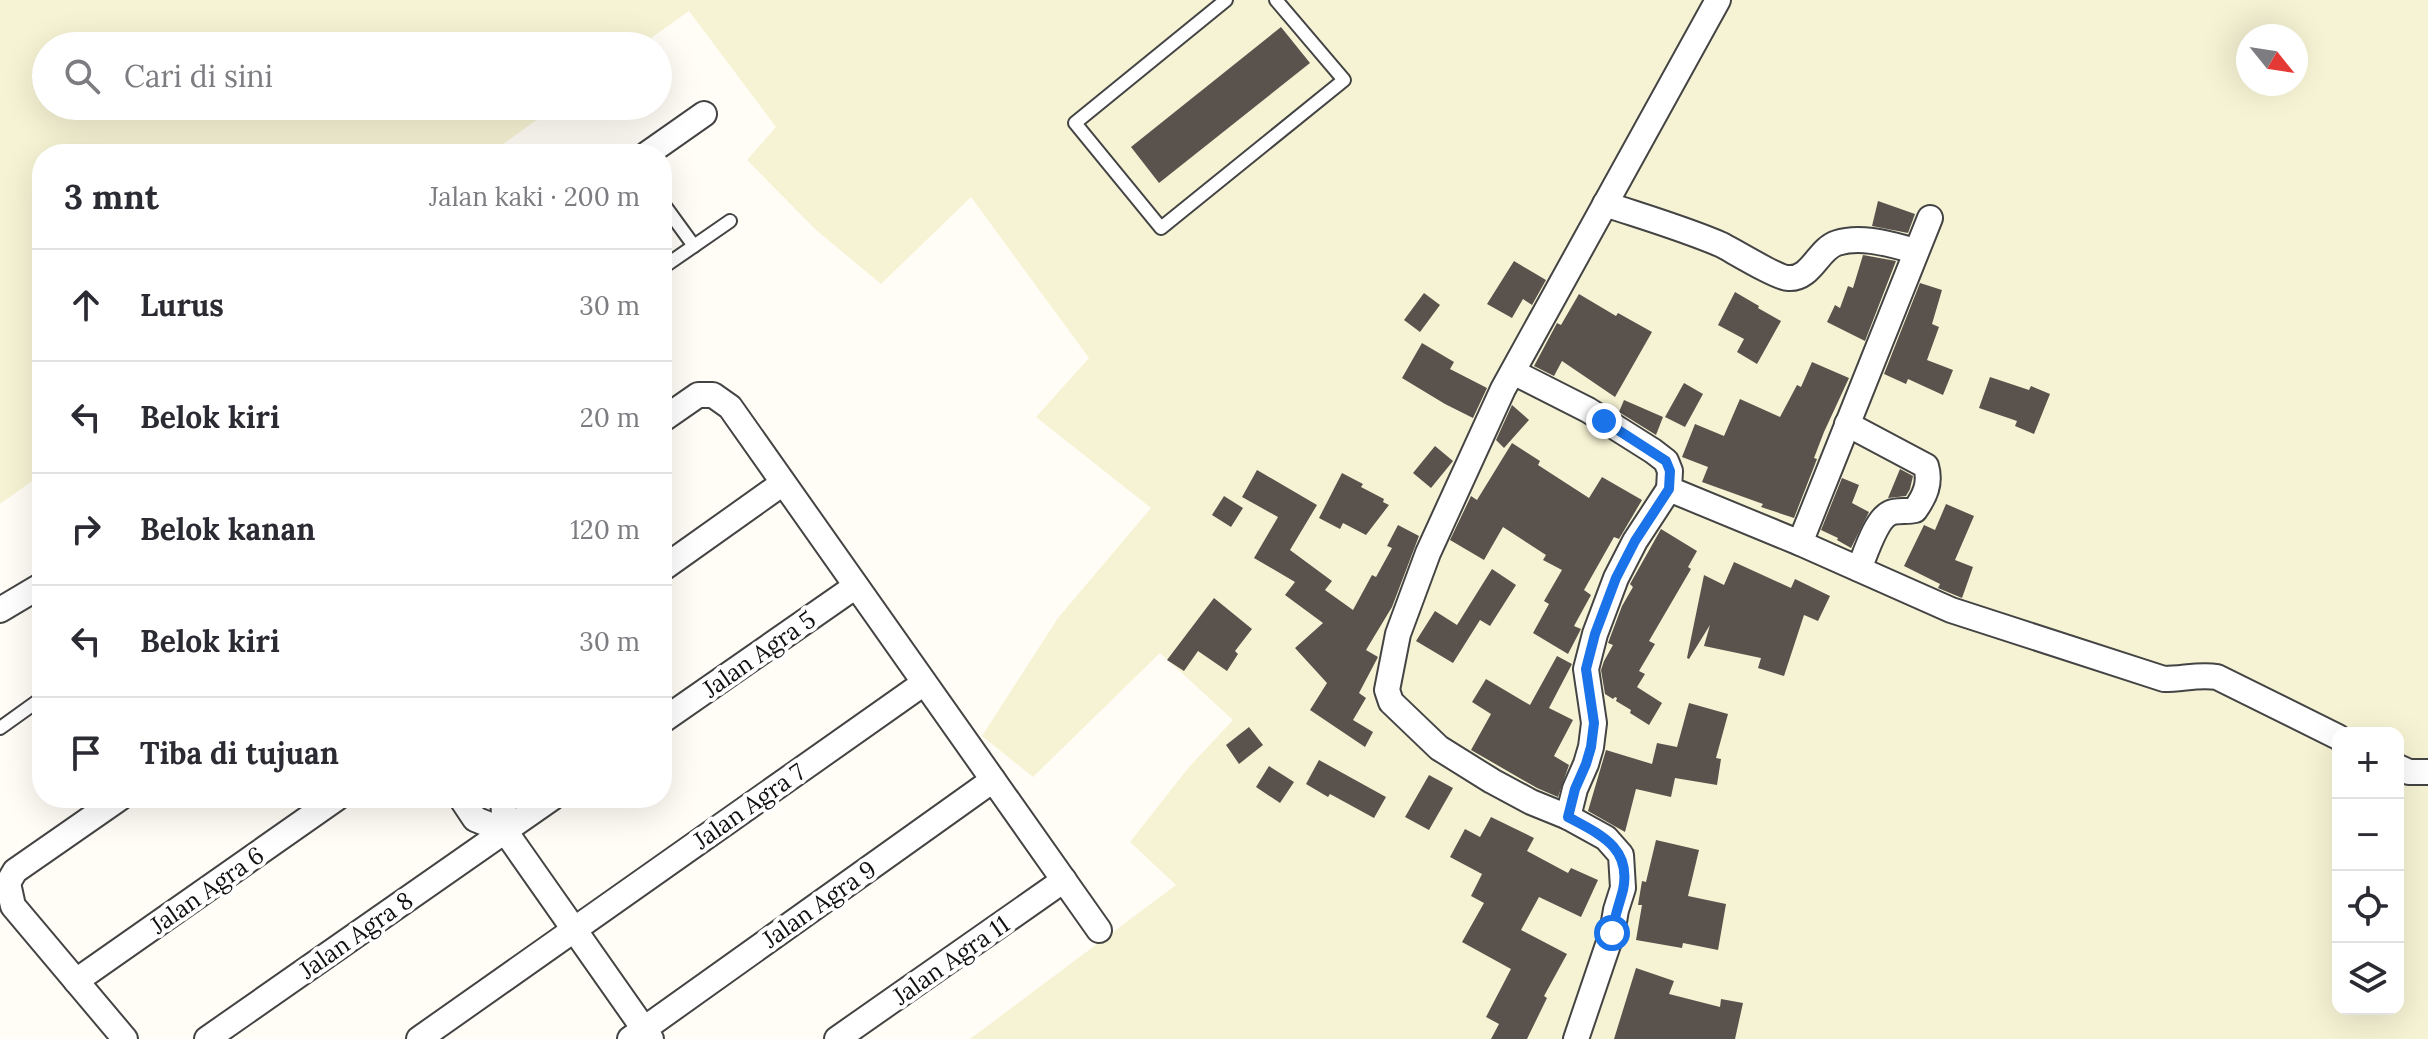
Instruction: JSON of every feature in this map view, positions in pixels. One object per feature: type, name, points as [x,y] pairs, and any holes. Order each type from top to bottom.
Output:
[{"type":"street","points":[[1576,1039],[1612,933],[1623,888],[1621,855],[1606,838],[1568,817],[1531,802],[1439,748],[1391,702],[1387,690],[1398,634],[1428,553],[1513,372],[1718,0]]},
{"type":"street","points":[[661,144],[704,114]]},
{"type":"street","points":[[1605,204],[1721,245],[1787,279],[1801,276],[1825,250],[1837,243],[1879,242],[1916,251]]},
{"type":"street","points":[[1800,543],[1930,218]]},
{"type":"street","points":[[1513,372],[1588,410],[1653,451],[1666,461],[1670,471],[1669,489],[1635,541],[1616,578],[1595,634],[1586,669],[1594,723],[1591,747],[1568,817]]},
{"type":"street","points":[[672,413],[698,395],[713,395],[730,407],[1099,930]]},
{"type":"street","points":[[1847,424],[1926,466],[1929,478],[1923,498],[1915,510],[1885,515],[1859,569]]},
{"type":"street","points":[[672,562],[783,483]]},
{"type":"street","points":[[1669,489],[1951,610],[2164,679],[2182,679],[2201,674],[2217,677],[2332,734]]},
{"type":"street","name":"Jalan Agra 5","points":[[672,714],[856,586]]},
{"type":"street","points":[[0,610],[32,591]]},
{"type":"street","name":"Jalan Agra 7","points":[[419,1039],[924,683]]},
{"type":"street","points":[[2404,770],[2428,772]]},
{"type":"street","name":"Jalan Agra 9","points":[[642,1036],[993,780]]},
{"type":"street","points":[[106,808],[15,871],[8,883],[13,906],[125,1039]]},
{"type":"street","name":"Jalan Agra 6","points":[[76,981],[323,808]]},
{"type":"street","points":[[468,808],[475,819],[505,831]]},
{"type":"street","points":[[504,808],[505,831],[575,929],[642,1036]]},
{"type":"street","points":[[505,831],[538,808]]},
{"type":"street","name":"Jalan Agra 8","points":[[207,1039],[505,831]]},
{"type":"street","name":"Jalan Agra 11","points":[[837,1039],[1064,880]]},
{"type":"lane","points":[[1226,0],[1075,123],[1161,228],[1344,80],[1276,0]]},
{"type":"lane","points":[[672,216],[694,246]]},
{"type":"lane","points":[[672,261],[730,221]]},
{"type":"lane","points":[[0,728],[32,705]]},
{"type":"shaded area","points":[[0,0],[2428,0],[2428,1039],[970,1039],[1176,885],[1130,842],[1189,767],[1233,720],[1160,653],[1033,777],[982,736],[1058,618],[1151,508],[1036,417],[1089,358],[971,197],[881,284],[816,230],[747,160],[776,127],[689,11],[660,32],[32,32],[32,120],[536,120],[503,144],[32,144],[32,481],[0,504]]},
{"type":"building","points":[[1281,27],[1310,63],[1159,183],[1131,147]]},
{"type":"building","points":[[1878,201],[1915,214],[1908,233],[1872,226]]},
{"type":"building","points":[[1863,255],[1896,261],[1865,341],[1827,322],[1835,305],[1840,308],[1848,286],[1853,288]]},
{"type":"building","points":[[1514,261],[1546,280],[1532,305],[1523,299],[1512,318],[1487,304]]},
{"type":"building","points":[[1920,283],[1942,290],[1932,324],[1939,327],[1927,360],[1953,370],[1943,395],[1908,379],[1906,384],[1884,374]]},
{"type":"building","points":[[1735,292],[1781,321],[1757,364],[1737,352],[1744,339],[1718,325]]},
{"type":"building","points":[[1424,293],[1440,305],[1420,332],[1404,320]]},
{"type":"building","points":[[1579,294],[1616,316],[1618,313],[1652,332],[1615,397],[1562,361],[1554,376],[1534,366],[1557,323],[1561,325]]},
{"type":"building","points":[[1422,343],[1454,362],[1450,369],[1487,388],[1473,418],[1402,378]]},
{"type":"building","points":[[1812,362],[1849,378],[1824,432],[1794,518],[1702,482],[1708,467],[1682,457],[1695,424],[1724,436],[1740,399],[1780,417],[1797,385],[1801,387]]},
{"type":"building","points":[[1990,377],[2029,390],[2031,386],[2050,394],[2034,434],[2015,426],[2017,421],[1979,408]]},
{"type":"building","points":[[1684,383],[1703,394],[1685,427],[1665,417]]},
{"type":"building","points":[[1624,400],[1663,417],[1656,435],[1619,412]]},
{"type":"building","points":[[1512,405],[1529,420],[1504,448],[1496,440]]},
{"type":"building","points":[[1512,443],[1540,461],[1538,465],[1589,498],[1602,477],[1642,500],[1619,539],[1614,537],[1584,590],[1591,595],[1574,626],[1581,629],[1568,654],[1533,633],[1549,604],[1544,601],[1562,570],[1543,560],[1546,555],[1503,527],[1484,560],[1450,540],[1471,496],[1477,500]]},
{"type":"building","points":[[1435,446],[1453,461],[1431,488],[1413,473]]},
{"type":"building","points":[[1900,469],[1913,476],[1910,489],[1906,496],[1888,498]]},
{"type":"building","points":[[1257,470],[1317,505],[1290,550],[1332,581],[1325,590],[1353,610],[1372,575],[1376,577],[1392,548],[1387,546],[1398,525],[1419,536],[1392,607],[1366,650],[1378,657],[1359,693],[1366,698],[1353,720],[1373,732],[1365,747],[1310,710],[1327,683],[1295,648],[1323,623],[1285,595],[1295,582],[1254,558],[1278,517],[1242,497]]},
{"type":"building","points":[[1342,473],[1363,484],[1361,487],[1389,505],[1366,535],[1343,523],[1340,529],[1319,518]]},
{"type":"building","points":[[1842,478],[1859,485],[1852,503],[1869,512],[1851,548],[1821,530]]},
{"type":"building","points":[[1224,496],[1243,508],[1231,527],[1212,515]]},
{"type":"building","points":[[1946,504],[1974,516],[1955,560],[1973,567],[1962,598],[1938,588],[1940,584],[1904,566],[1924,525],[1935,530]]},
{"type":"building","points":[[1661,529],[1697,551],[1688,567],[1691,569],[1649,641],[1655,644],[1639,671],[1645,674],[1637,687],[1662,703],[1649,725],[1630,713],[1631,710],[1616,701],[1617,698],[1605,694],[1601,670],[1613,645],[1608,643],[1622,606],[1633,587],[1630,584]]},
{"type":"building","points":[[1734,562],[1791,588],[1795,579],[1830,596],[1818,621],[1804,615],[1784,676],[1758,668],[1761,658],[1704,646],[1710,625],[1687,658],[1704,575],[1724,585]]},
{"type":"building","points":[[1492,569],[1516,585],[1490,626],[1480,620],[1453,663],[1416,641],[1435,611],[1457,625]]},
{"type":"building","points":[[1214,598],[1252,629],[1235,651],[1238,654],[1227,671],[1198,651],[1184,671],[1167,660]]},
{"type":"building","points":[[1557,656],[1572,664],[1549,708],[1573,720],[1554,756],[1569,765],[1558,797],[1471,750],[1491,714],[1472,702],[1486,679],[1530,705]]},
{"type":"building","points":[[1689,703],[1728,714],[1716,758],[1721,759],[1717,785],[1675,778],[1671,797],[1636,789],[1625,832],[1588,811],[1606,750],[1652,764],[1657,743],[1677,747]]},
{"type":"building","points":[[1249,727],[1263,745],[1239,764],[1226,745]]},
{"type":"building","points":[[1319,760],[1386,797],[1374,818],[1306,784]]},
{"type":"building","points":[[1269,766],[1294,782],[1280,803],[1256,787]]},
{"type":"building","points":[[1429,775],[1453,788],[1429,830],[1405,817]]},
{"type":"building","points":[[1491,817],[1534,838],[1527,851],[1568,873],[1571,868],[1598,880],[1581,917],[1539,897],[1521,930],[1567,954],[1544,996],[1547,998],[1527,1039],[1491,1039],[1499,1024],[1486,1017],[1511,969],[1462,942],[1484,903],[1471,896],[1482,874],[1450,857],[1465,829],[1480,837]]},
{"type":"building","points":[[1656,840],[1699,850],[1688,896],[1726,904],[1718,950],[1683,943],[1682,948],[1636,940],[1642,905],[1638,905],[1642,881],[1646,882]]},
{"type":"building","points":[[1636,968],[1674,981],[1669,994],[1720,1007],[1721,999],[1743,1003],[1735,1039],[1614,1039]]},
{"type":"route","points":[[1604,421],[1653,451],[1666,461],[1670,471],[1669,489],[1635,541],[1616,578],[1595,634],[1586,669],[1594,723],[1591,747],[1568,817],[1606,838],[1621,855],[1623,888],[1612,933]]}]
